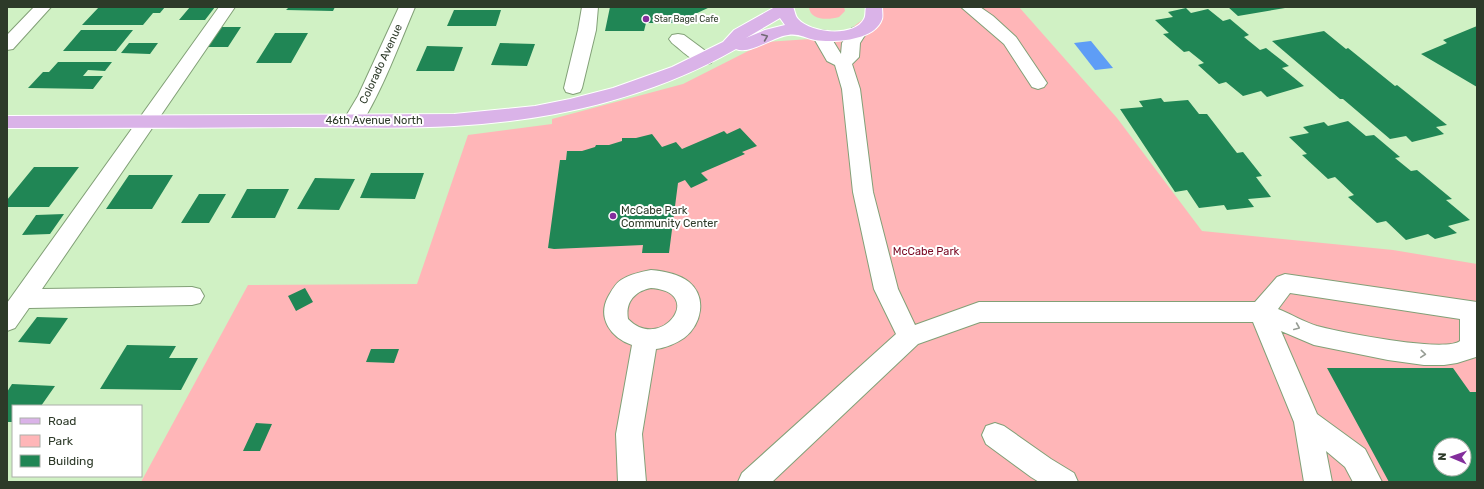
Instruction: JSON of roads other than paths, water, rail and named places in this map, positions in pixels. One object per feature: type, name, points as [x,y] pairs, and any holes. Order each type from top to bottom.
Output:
[{"type":"main road","points":[[784,8],[789,20],[802,29],[821,36],[840,36],[858,32],[866,28],[873,21],[876,12],[874,7]]},
{"type":"main road","name":"46th Avenue North","points":[[7,122],[454,120],[541,111],[619,92],[658,79],[705,59],[729,46],[740,34],[784,8]]},
{"type":"main road","name":"46th Avenue North","points":[[729,46],[743,46],[774,33],[792,29],[802,29]]},
{"type":"street","points":[[7,45],[43,7]]},
{"type":"street","points":[[7,321],[227,7]]},
{"type":"street","name":"Colorado Avenue","points":[[353,121],[367,96],[407,7]]},
{"type":"street","points":[[573,88],[590,7]]},
{"type":"street","points":[[969,7],[987,20],[1010,41],[1038,83]]},
{"type":"street","points":[[844,62],[850,57],[851,43],[858,32]]},
{"type":"street","points":[[821,36],[833,57],[844,62]]},
{"type":"street","points":[[678,39],[705,59]]},
{"type":"street","points":[[844,62],[851,89],[863,192],[886,289],[909,337]]},
{"type":"street","points":[[752,482],[909,337],[979,312],[1261,312],[1314,335],[1388,350],[1424,355],[1444,355],[1467,350],[1472,343],[1475,312],[1285,283],[1261,312]]},
{"type":"street","points":[[23,299],[192,296]]},
{"type":"street","points":[[1261,312],[1306,422],[1318,482]]},
{"type":"street","points":[[632,482],[630,434],[645,339]]},
{"type":"street","points":[[1306,422],[1355,458],[1368,482]]},
{"type":"street","points":[[995,435],[1041,468],[1064,482]]},
{"type":"water","points":[[1091,41],[1113,68],[1095,70],[1074,43]]},
{"type":"place","name":"Star Bagel Cafe","points":[[646,19]]},
{"type":"place","name":"McCabe Park Community Center","points":[[613,216]]},
{"type":"park label","name":"McCabe Park","points":[[926,251]]}]
